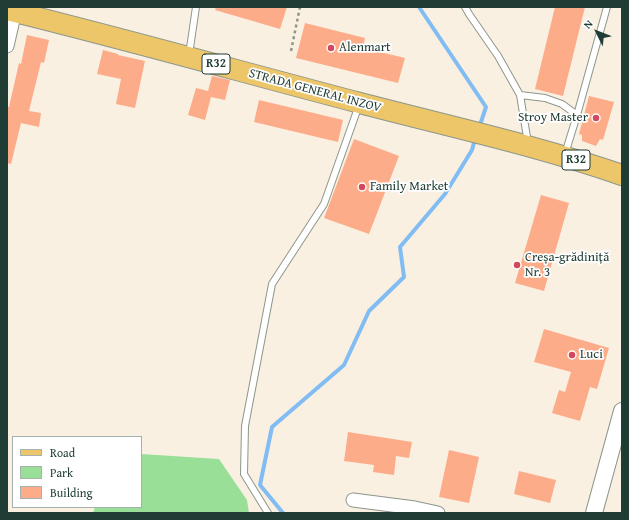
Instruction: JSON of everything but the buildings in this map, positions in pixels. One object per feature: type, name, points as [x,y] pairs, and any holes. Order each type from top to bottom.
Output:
[{"type":"main road","name":"STRADA GENERAL INZOV","points":[[11,11],[529,146],[622,175]]},
{"type":"street","points":[[7,46],[11,11]]},
{"type":"street","points":[[594,513],[622,411]]},
{"type":"street","points":[[353,500],[415,508],[438,513]]},
{"type":"lane","points":[[188,57],[196,7]]},
{"type":"lane","points":[[466,7],[469,14],[498,56],[520,95],[529,146]]},
{"type":"lane","points":[[564,156],[577,115],[606,7]]},
{"type":"lane","points":[[520,95],[545,98],[562,104],[577,115]]},
{"type":"lane","points":[[268,513],[244,474],[244,467],[245,426],[272,284],[324,204],[360,103]]},
{"type":"path","points":[[291,51],[300,7]]},
{"type":"green space","points":[[142,454],[219,459],[247,500],[249,513],[93,513],[95,508],[142,508]]},
{"type":"waterway","points":[[419,7],[486,107],[479,128]]},
{"type":"waterway","points":[[283,513],[260,485],[272,427],[344,365],[369,311],[404,277],[400,247],[445,194],[472,150],[475,139]]},
{"type":"place","name":"Alenmart","points":[[331,48]]},
{"type":"place","name":"Stroy Master","points":[[596,118]]},
{"type":"place","name":"Family Market","points":[[362,187]]},
{"type":"place","name":"Creșa-grădiniță Nr. 3","points":[[517,265]]},
{"type":"place","name":"Luci","points":[[572,355]]}]
